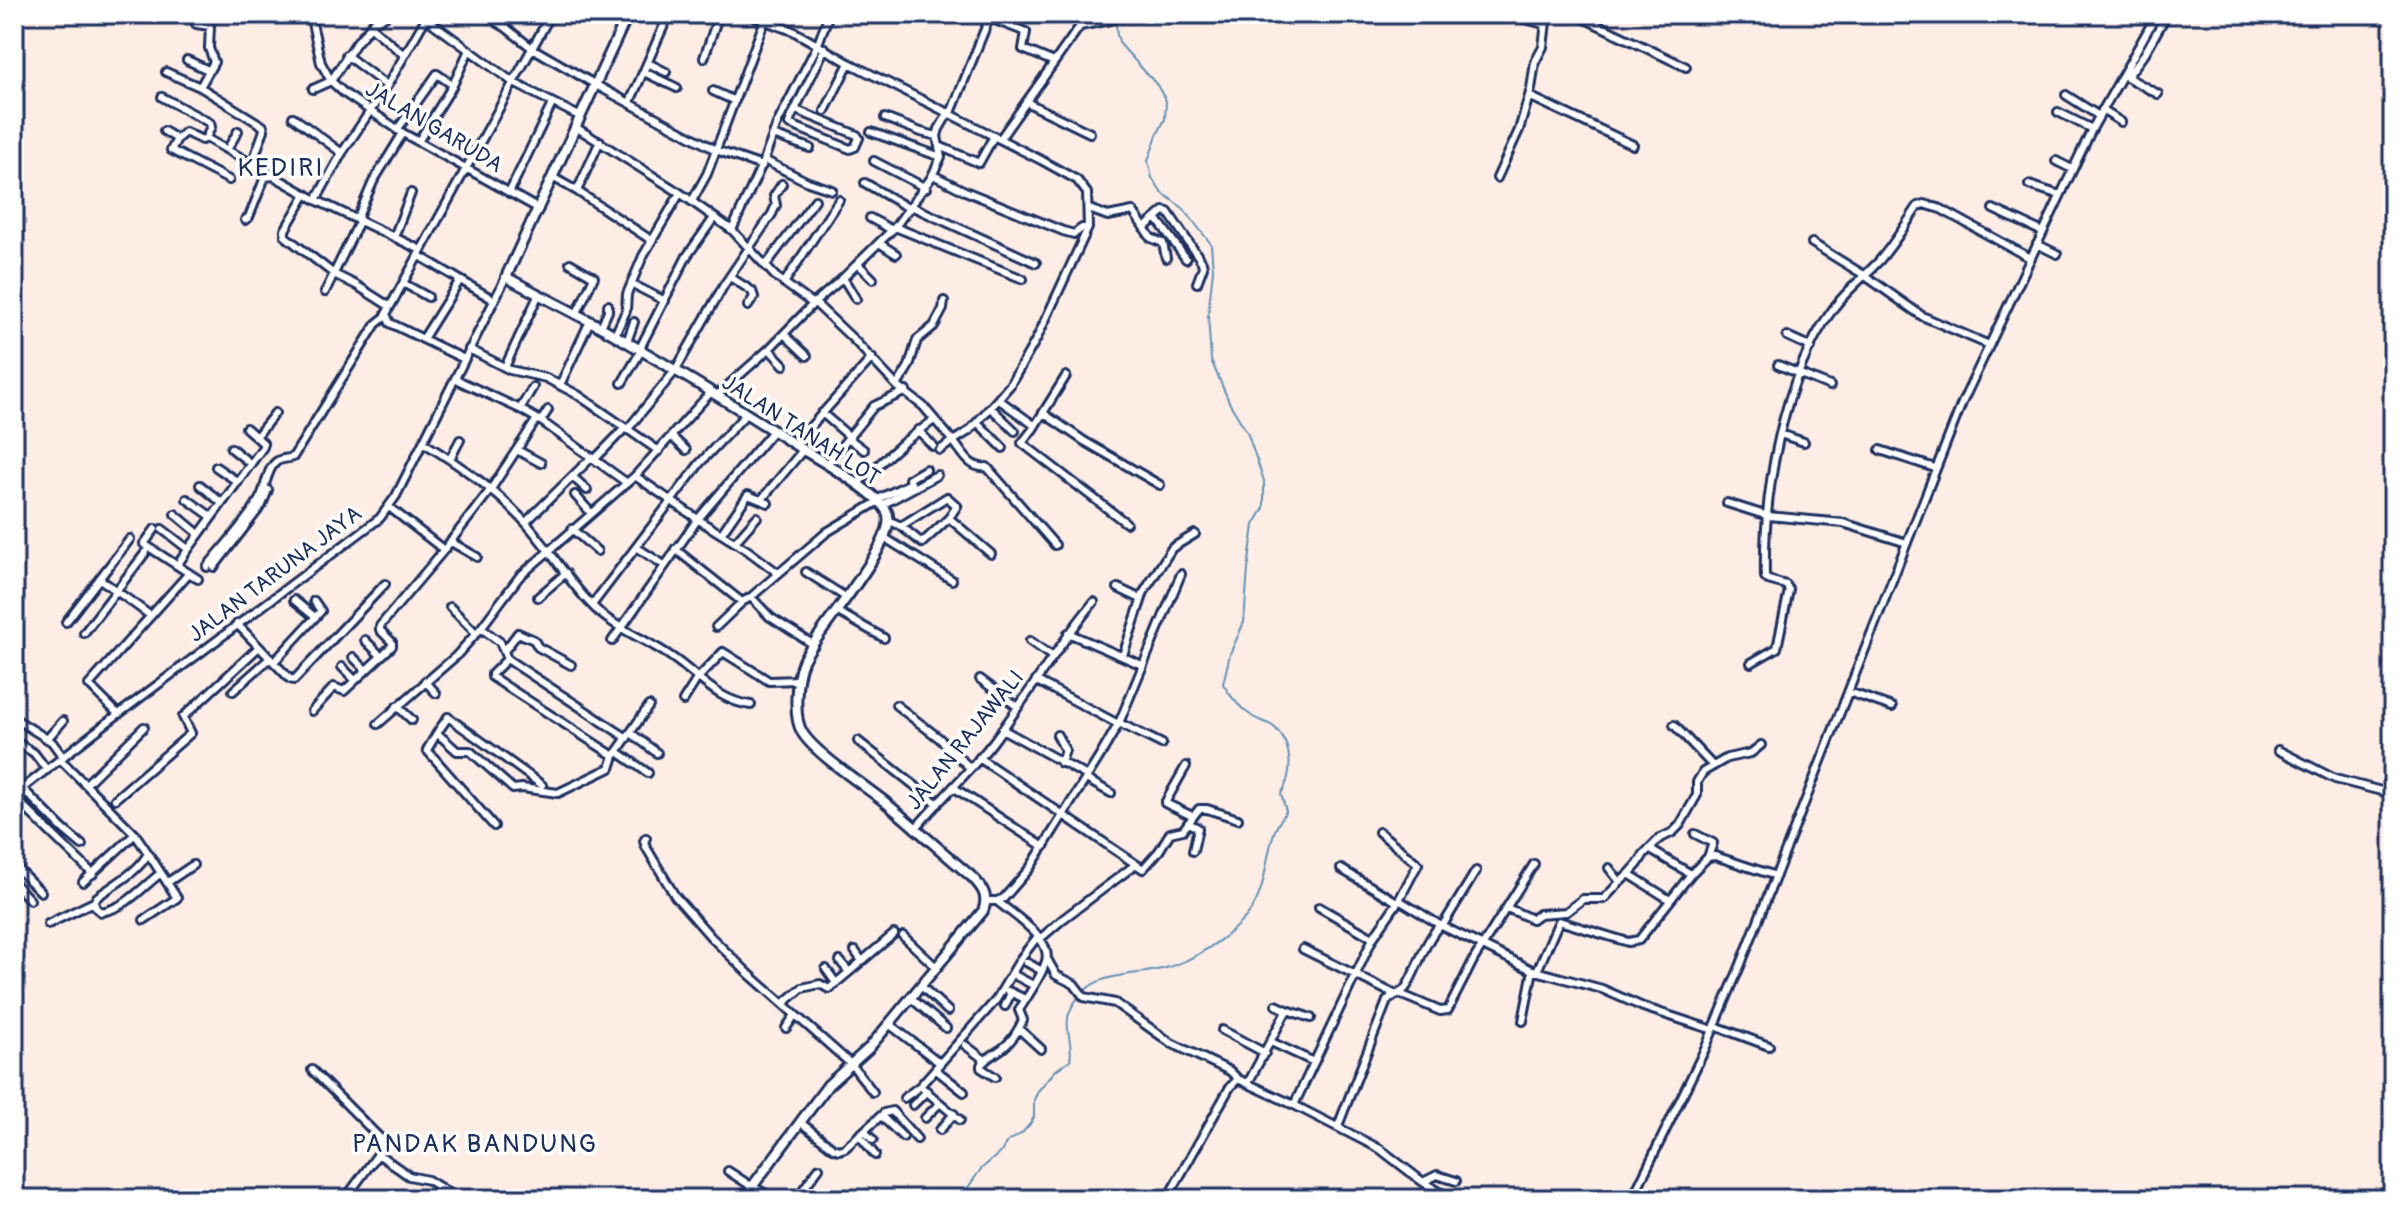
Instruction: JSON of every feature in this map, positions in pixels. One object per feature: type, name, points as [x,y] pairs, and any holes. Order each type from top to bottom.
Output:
[{"type":"main road","points":[[506,277],[628,14]]},
{"type":"main road","name":"JALAN TANAH LOT","points":[[506,277],[615,335],[827,464],[879,502],[890,521]]},
{"type":"main road","points":[[743,1199],[835,1078],[852,1065],[937,968],[983,911],[986,901],[980,885],[804,736],[796,715],[803,662],[885,538],[890,521]]},
{"type":"street","points":[[313,89],[331,81],[346,55],[370,26],[389,14]]},
{"type":"street","points":[[483,14],[532,48],[716,150],[763,163],[832,190]]},
{"type":"street","points":[[211,567],[260,499],[270,471],[280,459],[293,457],[376,324],[386,316],[551,14]]},
{"type":"street","points":[[630,102],[669,14]]},
{"type":"street","points":[[704,58],[719,14]]},
{"type":"street","points":[[746,14],[765,18],[793,31],[849,63],[997,137],[1077,180],[1087,193],[1088,228],[1037,338],[1010,385],[978,423],[953,441],[937,448],[918,430]]},
{"type":"street","points":[[796,110],[857,135],[855,148],[850,149],[790,125],[821,46],[829,14]]},
{"type":"street","points":[[1078,14],[1080,26]]},
{"type":"street","points":[[939,146],[979,163],[1080,26],[1125,14]]},
{"type":"street","points":[[1507,14],[1544,24]]},
{"type":"street","points":[[1497,178],[1519,130],[1535,62],[1543,47],[1547,14]]},
{"type":"street","points":[[1575,14],[1686,67]]},
{"type":"street","points":[[2124,75],[2135,69],[2167,14]]},
{"type":"street","name":"JALAN GARUDA","points":[[310,16],[318,55],[331,81],[400,131],[539,209]]},
{"type":"street","points":[[316,200],[342,153],[387,86],[423,16],[514,83],[582,118]]},
{"type":"street","points":[[378,724],[456,656],[519,577],[635,476],[713,394],[769,349],[813,303],[894,228],[933,175],[941,157],[937,136],[950,113],[990,16],[1026,32],[1023,49],[1054,62]]},
{"type":"street","points":[[692,201],[707,174],[765,18]]},
{"type":"street","points":[[1632,1199],[1714,1028],[1935,468],[1989,345],[2092,129],[2155,18],[2160,26]]},
{"type":"street","points":[[196,24],[210,26],[209,48],[214,63],[200,87]]},
{"type":"street","points":[[370,26],[404,55]]},
{"type":"street","points":[[732,230],[773,135],[821,46]]},
{"type":"street","points":[[418,142],[453,85],[469,50]]},
{"type":"street","points":[[346,55],[387,86]]},
{"type":"street","points":[[187,60],[208,70]]},
{"type":"street","points":[[648,63],[666,72]]},
{"type":"street","points":[[825,111],[849,63]]},
{"type":"street","points":[[166,72],[200,87],[263,126],[252,164]]},
{"type":"street","points":[[644,72],[677,88]]},
{"type":"street","points":[[325,292],[373,182],[400,131],[437,74],[453,85]]},
{"type":"street","points":[[2124,75],[2158,94]]},
{"type":"street","points":[[713,91],[735,101]]},
{"type":"street","points":[[2066,95],[2121,122]]},
{"type":"street","points":[[1529,96],[1633,145]]},
{"type":"street","points":[[162,97],[210,123],[206,138]]},
{"type":"street","points":[[1026,102],[1090,133]]},
{"type":"street","points":[[509,193],[552,104]]},
{"type":"street","points":[[2058,112],[2092,129]]},
{"type":"street","points":[[293,117],[342,153]]},
{"type":"street","points":[[885,118],[937,136]]},
{"type":"street","points":[[577,128],[732,230],[784,283],[813,303],[897,386],[923,406],[972,465],[989,469],[1055,545]]},
{"type":"street","points":[[164,131],[177,139]]},
{"type":"street","points":[[227,150],[238,131]]},
{"type":"street","points":[[229,180],[172,152],[177,139],[186,132],[202,140],[206,138],[316,200],[394,237],[494,300]]},
{"type":"street","points":[[871,132],[941,157]]},
{"type":"street","points":[[773,135],[810,148]]},
{"type":"street","points":[[577,191],[600,141]]},
{"type":"street","points":[[874,161],[926,188]]},
{"type":"street","points":[[2056,161],[2072,169]]},
{"type":"street","points":[[245,220],[271,175]]},
{"type":"street","points":[[933,175],[1063,231],[1074,234],[1088,228]]},
{"type":"street","points":[[554,178],[651,240]]},
{"type":"street","points":[[865,183],[910,207],[1036,263]]},
{"type":"street","points":[[526,522],[626,429],[675,371],[730,277],[776,207],[774,196],[782,184]]},
{"type":"street","points":[[2029,185],[2060,195]]},
{"type":"street","points":[[394,237],[411,193]]},
{"type":"street","points":[[615,335],[626,311],[627,294],[651,240],[680,193]]},
{"type":"street","points":[[306,194],[285,230],[285,236],[334,274],[389,306]]},
{"type":"street","points":[[766,265],[815,200]]},
{"type":"street","points":[[784,283],[839,200]]},
{"type":"street","points":[[1751,663],[1777,648],[1789,593],[1786,585],[1765,577],[1772,474],[1780,434],[1811,347],[1836,305],[1880,260],[1918,206],[1924,204],[1941,209],[2030,258]]},
{"type":"street","points":[[1089,209],[1106,216],[1132,210],[1151,238],[1163,243],[1166,258]]},
{"type":"street","points":[[1993,209],[2043,232]]},
{"type":"street","points":[[1144,228],[1164,211],[1168,212],[1199,255],[1203,267],[1197,283]]},
{"type":"street","points":[[622,383],[687,256],[714,218]]},
{"type":"street","points":[[870,218],[1023,279]]},
{"type":"street","points":[[1157,219],[1186,259]]},
{"type":"street","points":[[879,243],[896,254]]},
{"type":"street","points":[[1812,243],[1922,316],[1989,345]]},
{"type":"street","points":[[2037,244],[2057,254]]},
{"type":"street","points":[[570,263],[594,277],[576,315]]},
{"type":"street","points":[[858,264],[873,279]]},
{"type":"street","name":"JALAN TARUNA JAYA","points":[[14,796],[380,518],[424,443],[506,277]]},
{"type":"street","points":[[730,277],[752,291],[754,297],[748,306]]},
{"type":"street","points":[[843,278],[856,299]]},
{"type":"street","points":[[423,339],[460,280]]},
{"type":"street","points":[[403,283],[428,297]]},
{"type":"street","points":[[632,284],[665,301]]},
{"type":"street","points":[[505,367],[538,296]]},
{"type":"street","points":[[897,386],[909,366],[914,345],[936,323],[944,301]]},
{"type":"street","points":[[601,327],[608,305]]},
{"type":"street","points":[[386,316],[390,323],[464,359]]},
{"type":"street","points":[[560,385],[590,321]]},
{"type":"street","points":[[627,342],[634,322]]},
{"type":"street","points":[[784,334],[807,356]]},
{"type":"street","points":[[1787,336],[1811,347]]},
{"type":"street","points":[[469,349],[505,367],[538,375],[560,385],[659,451]]},
{"type":"street","points":[[769,349],[784,365]]},
{"type":"street","points":[[721,534],[748,495],[765,501],[822,413],[872,358]]},
{"type":"street","points":[[1778,365],[1830,386]]},
{"type":"street","points":[[1066,376],[1022,441],[1023,444],[1126,523]]},
{"type":"street","points":[[455,379],[539,420],[627,483]]},
{"type":"street","points":[[520,409],[533,387]]},
{"type":"street","points":[[827,464],[874,406],[906,391]]},
{"type":"street","points":[[998,399],[1034,425]]},
{"type":"street","points":[[991,408],[1015,431]]},
{"type":"street","points":[[312,711],[334,687],[343,691],[392,643],[380,626],[451,542],[548,410]]},
{"type":"street","points":[[256,437],[275,413]]},
{"type":"street","points":[[822,413],[864,450]]},
{"type":"street","points":[[1043,413],[1160,485]]},
{"type":"street","points":[[592,605],[708,454],[746,414]]},
{"type":"street","points":[[857,484],[918,430],[934,420]]},
{"type":"street","points":[[978,423],[1003,448]]},
{"type":"street","points":[[177,565],[264,446],[246,428]]},
{"type":"street","points":[[612,641],[698,519],[773,431]]},
{"type":"street","points":[[1780,434],[1804,442]]},
{"type":"street","points":[[671,436],[686,450]]},
{"type":"street","points":[[450,459],[460,440]]},
{"type":"street","points":[[424,443],[491,489],[526,522],[592,605],[622,629],[671,656],[697,679],[730,701],[751,705]]},
{"type":"street","points":[[231,448],[270,471]]},
{"type":"street","points":[[517,450],[541,463]]},
{"type":"street","points":[[1880,450],[1935,468]]},
{"type":"street","points":[[216,467],[238,482]]},
{"type":"street","points":[[716,627],[827,532],[911,483],[909,479],[926,469]]},
{"type":"street","points":[[879,502],[937,475]]},
{"type":"street","points":[[635,476],[778,573]]},
{"type":"street","points":[[573,477],[587,490]]},
{"type":"street","points":[[200,485],[222,503]]},
{"type":"street","points":[[575,495],[591,513]]},
{"type":"street","points":[[890,521],[901,526],[921,544],[957,508],[948,496],[901,526]]},
{"type":"street","points":[[187,499],[212,517]]},
{"type":"street","points":[[1727,503],[1768,516],[1843,523],[1907,543]]},
{"type":"street","points":[[389,507],[444,550]]},
{"type":"street","points":[[175,514],[199,534]]},
{"type":"street","points":[[735,542],[757,517]]},
{"type":"street","points":[[949,518],[991,554]]},
{"type":"street","points":[[188,549],[158,529],[144,544],[198,579]]},
{"type":"street","points":[[572,529],[597,551]]},
{"type":"street","points":[[1123,655],[1141,599],[1172,548],[1195,534]]},
{"type":"street","points":[[885,538],[952,580]]},
{"type":"street","points":[[66,622],[130,539]]},
{"type":"street","points":[[451,542],[477,557]]},
{"type":"street","points":[[636,547],[664,565]]},
{"type":"street","points":[[675,549],[742,602]]},
{"type":"street","points":[[84,633],[146,552]]},
{"type":"street","points":[[806,572],[847,598]]},
{"type":"street","points":[[118,714],[89,685],[189,573]]},
{"type":"street","points":[[538,597],[566,573]]},
{"type":"street","points":[[986,901],[1004,898],[1018,883],[1064,817],[1118,724],[1181,574]]},
{"type":"street","points":[[100,579],[151,616]]},
{"type":"street","points":[[237,624],[294,680],[385,584]]},
{"type":"street","points":[[1118,588],[1141,599]]},
{"type":"street","points":[[751,597],[770,617],[814,645]]},
{"type":"street","points":[[294,600],[315,617]]},
{"type":"street","points":[[233,691],[272,660],[315,617],[321,610],[314,601]]},
{"type":"street","name":"JALAN RAJAWALI","points":[[915,829],[1002,729],[1068,633],[1094,602]]},
{"type":"street","points":[[450,607],[479,631],[500,642],[507,659],[657,753]]},
{"type":"street","points":[[838,612],[884,638]]},
{"type":"street","points":[[505,650],[518,633],[571,665]]},
{"type":"street","points":[[1068,633],[1142,665]]},
{"type":"street","points":[[365,640],[381,656]]},
{"type":"street","points":[[1030,641],[1053,657]]},
{"type":"street","points":[[115,799],[191,733],[183,717],[259,647]]},
{"type":"street","points":[[683,701],[697,679],[725,652],[769,681],[799,680]]},
{"type":"street","points":[[353,657],[366,670]]},
{"type":"street","points":[[507,659],[493,672],[492,677],[648,773]]},
{"type":"street","points":[[342,667],[355,680]]},
{"type":"street","points":[[980,679],[1018,707]]},
{"type":"street","points":[[425,681],[436,693]]},
{"type":"street","points":[[1037,681],[1162,744]]},
{"type":"street","points":[[1849,692],[1892,707]]},
{"type":"street","points":[[896,705],[939,738],[970,768]]},
{"type":"street","points":[[397,706],[412,720]]},
{"type":"street","points":[[437,733],[457,751],[470,751],[513,789],[562,792],[612,766],[616,754],[649,706]]},
{"type":"street","points":[[494,826],[427,750],[448,717],[542,785]]},
{"type":"street","points":[[14,718],[51,742],[61,758],[135,834],[168,882],[177,898],[144,920]]},
{"type":"street","points":[[51,742],[63,721]]},
{"type":"street","points":[[1674,725],[1713,766]]},
{"type":"street","points":[[86,784],[144,727]]},
{"type":"street","points":[[1002,729],[1111,793]]},
{"type":"street","points":[[1057,735],[1065,750],[1061,763]]},
{"type":"street","points":[[14,741],[34,753],[47,770]]},
{"type":"street","points":[[858,741],[938,804]]},
{"type":"street","points":[[1507,908],[1532,919],[1539,914],[1566,912],[1583,899],[1604,899],[1651,847],[1680,825],[1697,795],[1699,777],[1727,758],[1751,753],[1761,745]]},
{"type":"street","points":[[2278,750],[2335,779],[2393,794]]},
{"type":"street","points":[[979,758],[1143,869],[1170,833],[1181,831],[1199,809],[1238,819]]},
{"type":"street","points":[[1186,766],[1165,803],[1192,816]]},
{"type":"street","points":[[953,787],[1044,847]]},
{"type":"street","points":[[23,789],[82,845]]},
{"type":"street","points":[[14,796],[93,874]]},
{"type":"street","points":[[1188,823],[1208,830]]},
{"type":"street","points":[[1193,851],[1198,828]]},
{"type":"street","points":[[1294,1105],[1373,938],[1418,864],[1379,832]]},
{"type":"street","points":[[83,882],[135,834]]},
{"type":"street","points":[[1523,1021],[1535,971],[1559,921],[1636,941],[1647,933],[1670,900],[1708,857],[1713,843],[1695,834]]},
{"type":"street","points":[[646,838],[646,847],[675,896],[725,952],[852,1065],[873,1092]]},
{"type":"street","points":[[1651,847],[1654,852],[1691,874]]},
{"type":"street","points":[[48,924],[94,902],[139,865],[148,853]]},
{"type":"street","points":[[1708,857],[1715,856],[1776,876]]},
{"type":"street","points":[[1303,949],[1398,994],[1446,1011],[1482,946],[1534,864]]},
{"type":"street","points":[[14,865],[41,892]]},
{"type":"street","points":[[168,882],[193,865]]},
{"type":"street","points":[[913,1105],[937,1066],[1000,994],[1021,958],[1039,937],[1135,865]]},
{"type":"street","points":[[1609,868],[1620,882]]},
{"type":"street","points":[[1341,869],[1442,925],[1535,971],[1602,989],[1643,1007],[1769,1046]]},
{"type":"street","points":[[1338,1126],[1387,1001],[1405,990],[1434,933],[1476,871]]},
{"type":"street","points":[[94,902],[101,912],[109,911],[138,895],[161,873]]},
{"type":"street","points":[[1629,874],[1670,900]]},
{"type":"street","points":[[14,883],[30,900]]},
{"type":"street","points":[[982,1082],[991,1075],[981,1066],[1005,1046],[1019,1029],[1023,1020],[1019,1010],[1047,959],[1047,950],[1039,937],[997,901]]},
{"type":"street","points":[[1319,907],[1373,938]]},
{"type":"street","points":[[783,1004],[803,987],[820,984],[828,989],[894,934]]},
{"type":"street","points":[[903,936],[937,968]]},
{"type":"street","points":[[867,943],[874,951]]},
{"type":"street","points":[[855,951],[862,961]]},
{"type":"street","points":[[1047,959],[1056,975],[1072,983],[1084,997],[1093,1001],[1107,1000],[1121,1006],[1171,1043],[1388,1154],[1423,1182],[1451,1199]]},
{"type":"street","points":[[840,961],[849,972]]},
{"type":"street","points":[[1026,962],[1042,971]]},
{"type":"street","points":[[826,969],[836,983]]},
{"type":"street","points":[[1016,976],[1033,985]]},
{"type":"street","points":[[921,986],[948,1011]]},
{"type":"street","points":[[1005,1006],[1010,992],[1025,999]]},
{"type":"street","points":[[911,998],[946,1028]]},
{"type":"street","points":[[1276,1005],[1311,1018]]},
{"type":"street","points":[[1248,1083],[1287,1010]]},
{"type":"street","points":[[786,1028],[795,1015]]},
{"type":"street","points":[[889,1024],[964,1092]]},
{"type":"street","points":[[1019,1029],[1041,1049]]},
{"type":"street","points":[[1222,1030],[1265,1053]]},
{"type":"street","points":[[1271,1042],[1314,1062]]},
{"type":"street","points":[[965,1045],[985,1060]]},
{"type":"street","points":[[994,1054],[1002,1061]]},
{"type":"street","points":[[312,1070],[381,1138],[382,1146],[378,1154],[345,1199]]},
{"type":"street","points":[[1167,1199],[1230,1087],[1238,1079]]},
{"type":"street","points":[[904,1098],[923,1088]]},
{"type":"street","points":[[923,1088],[957,1117],[940,1130]]},
{"type":"street","points":[[925,1118],[940,1103]]},
{"type":"street","points":[[800,1122],[837,1150],[845,1148],[881,1116],[892,1111],[917,1139]]},
{"type":"street","points":[[881,1116],[903,1137]]},
{"type":"street","points":[[861,1133],[873,1140]]},
{"type":"street","points":[[861,1133],[875,1155]]},
{"type":"street","points":[[378,1154],[409,1176],[428,1180],[459,1199]]},
{"type":"street","points":[[796,1199],[819,1168]]},
{"type":"street","points":[[728,1171],[776,1199]]},
{"type":"street","points":[[1423,1182],[1437,1175],[1456,1181]]},
{"type":"waterway","points":[[960,1199],[981,1169],[1030,1124],[1038,1091],[1056,1070],[1070,1060],[1068,1017],[1078,997],[1099,981],[1166,968],[1187,960],[1236,927],[1257,900],[1274,833],[1286,811],[1281,794],[1289,770],[1286,744],[1274,727],[1253,717],[1240,706],[1223,684],[1230,654],[1244,622],[1254,525],[1264,508],[1264,481],[1247,432],[1230,404],[1211,360],[1208,315],[1213,270],[1211,244],[1183,208],[1161,192],[1152,178],[1148,161],[1165,119],[1166,101],[1157,85],[1120,44],[1115,14]]},
{"type":"district","name":"KEDIRI","points":[[281,168]]},
{"type":"district","name":"PANDAK BANDUNG","points":[[475,1144]]}]
